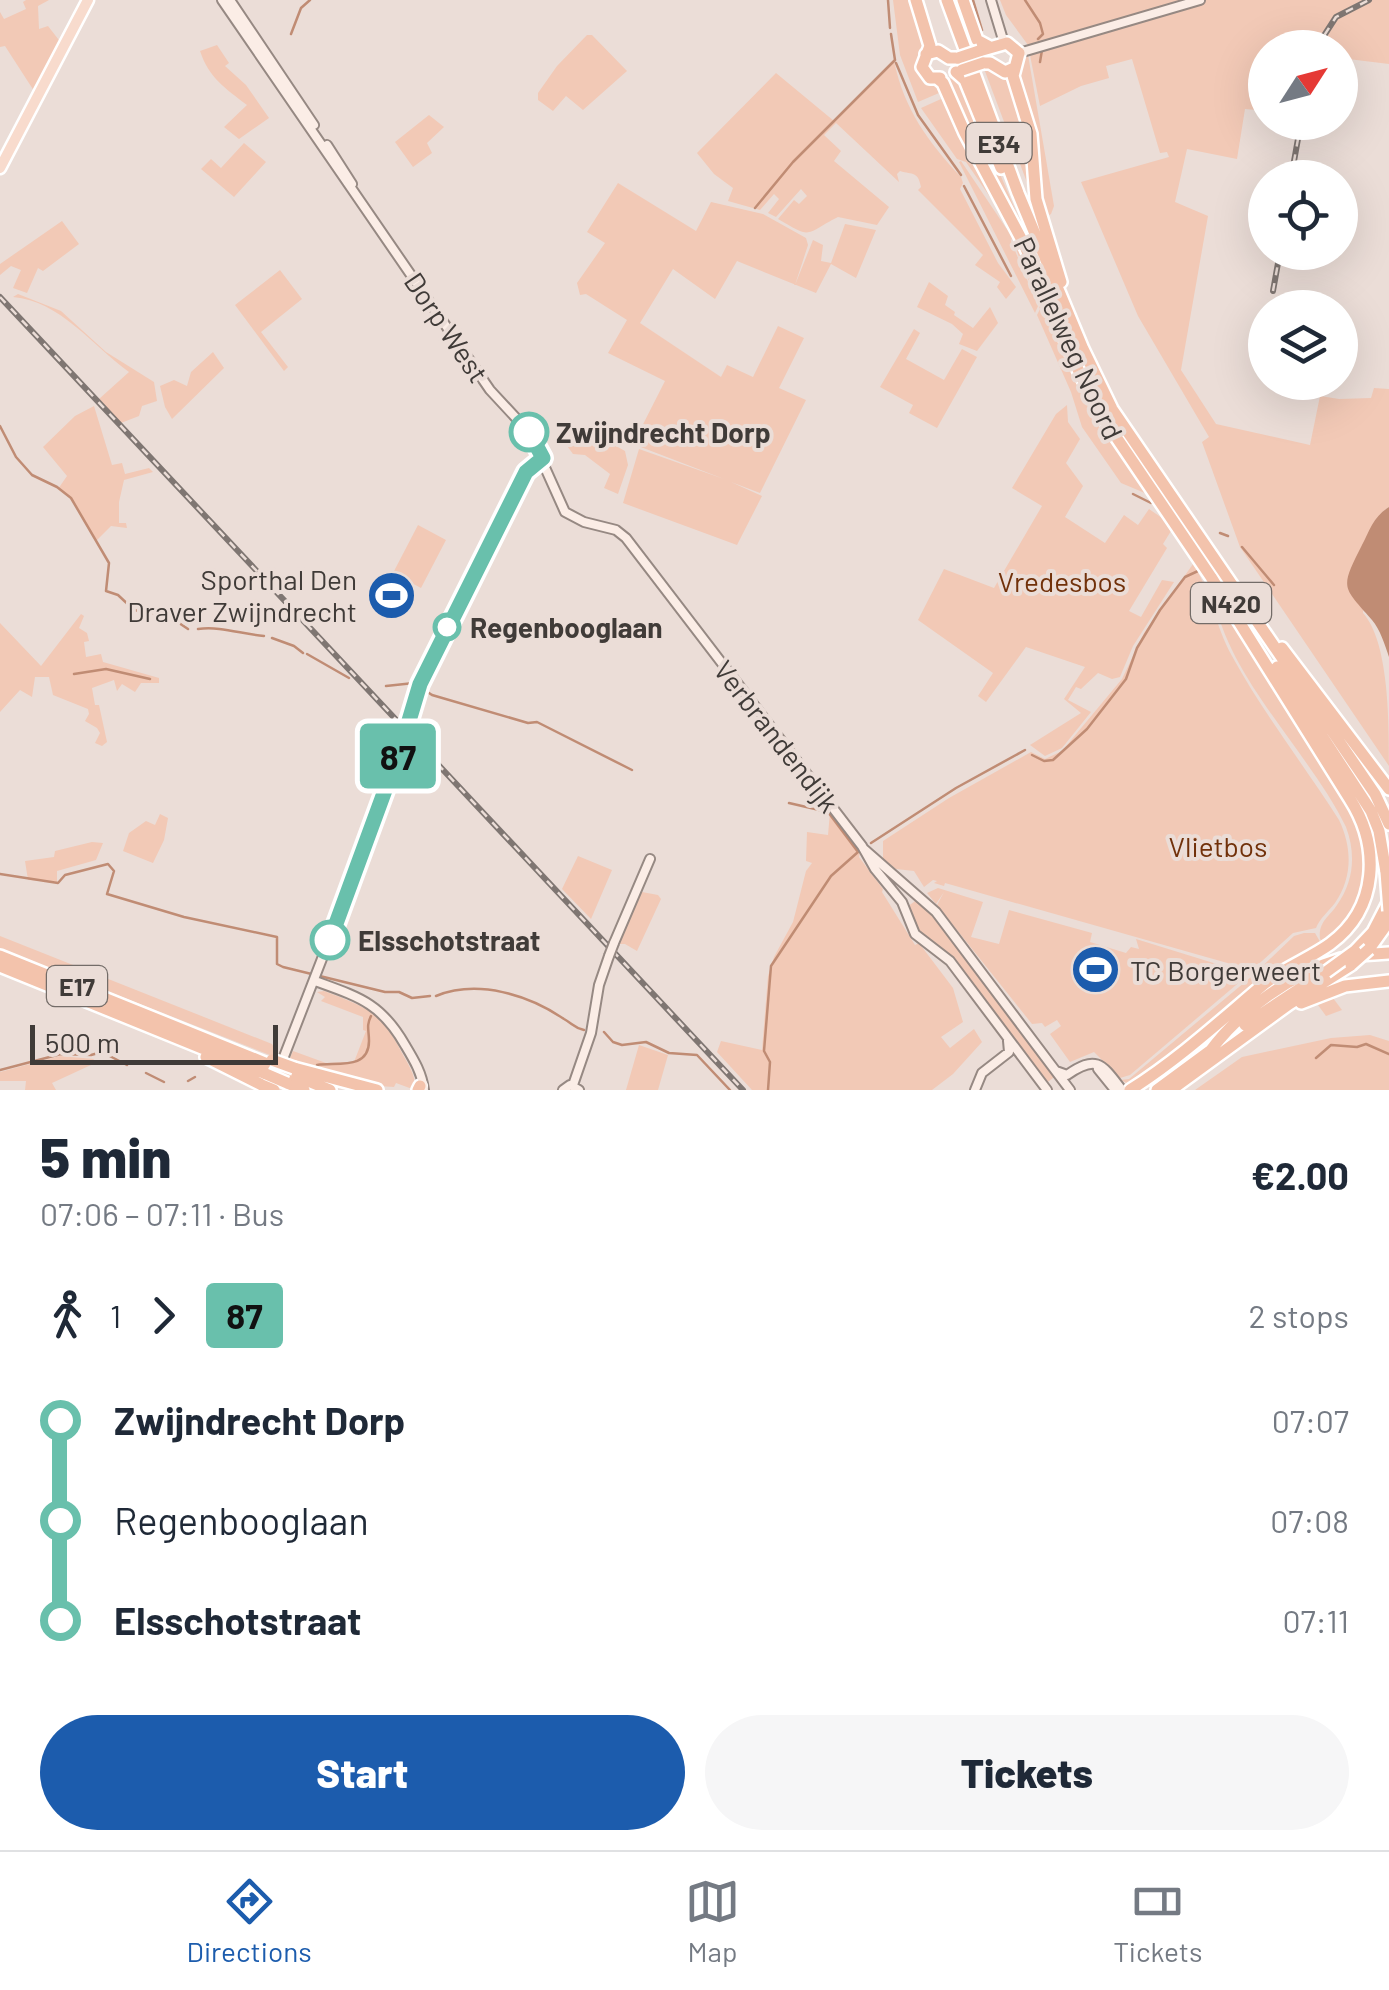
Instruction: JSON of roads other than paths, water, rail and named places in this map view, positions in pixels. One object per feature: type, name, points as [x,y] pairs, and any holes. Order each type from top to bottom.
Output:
[{"type":"highway","points":[[916,0],[930,46],[926,54]]},
{"type":"highway","name":"E34","points":[[950,0],[1058,283],[1112,409],[1232,590],[1375,794],[1389,824]]},
{"type":"highway","points":[[952,71],[984,54],[1004,43],[1014,46],[1020,61],[1005,72],[984,54],[963,0]]},
{"type":"highway","points":[[926,54],[934,51],[952,59],[952,71]]},
{"type":"highway","name":"N420","points":[[926,54],[924,72],[952,71]]},
{"type":"highway","points":[[1014,68],[1030,134],[1036,199],[1058,283]]},
{"type":"highway","points":[[952,71],[965,80],[1048,275],[1058,283]]},
{"type":"highway","name":"Parallelweg Noord","points":[[952,71],[943,84],[1017,228],[1080,374],[1106,422],[1211,577],[1350,798],[1363,821],[1370,846],[1368,889],[1346,929],[1328,945],[1268,981],[1185,1052],[1130,1090]]},
{"type":"highway","name":"Parallelweg Noord","points":[[952,71],[947,82],[960,117],[1013,215],[1106,417],[1212,574],[1359,807],[1372,842],[1372,886],[1346,934],[1271,982],[1142,1090]]},
{"type":"highway","name":"E34","points":[[1058,283],[1122,416],[1389,805]]},
{"type":"highway","points":[[1232,590],[1371,812],[1386,872],[1389,912]]},
{"type":"highway","points":[[1282,648],[1389,789]]},
{"type":"highway","points":[[1157,1090],[1355,951],[1373,932],[1389,899]]},
{"type":"highway","points":[[1171,1090],[1350,965],[1369,950],[1389,921]]},
{"type":"highway","points":[[1211,1050],[1262,1002],[1303,973],[1340,959],[1389,953]]},
{"type":"highway","name":"E17","points":[[0,956],[232,1050],[269,1077]]},
{"type":"highway","name":"E17","points":[[0,966],[269,1077],[291,1075],[330,1090]]},
{"type":"highway","points":[[1258,1026],[1330,990],[1389,981]]},
{"type":"highway","points":[[291,1075],[377,1090]]},
{"type":"highway","name":"E17","points":[[291,1075],[304,1090]]},
{"type":"main road","points":[[0,168],[88,0]]},
{"type":"main road","points":[[222,0],[322,142]]},
{"type":"main road","points":[[230,0],[322,142]]},
{"type":"main road","points":[[991,0],[1004,43]]},
{"type":"main road","points":[[1019,53],[1200,0]]},
{"type":"main road","name":"Dorp West","points":[[322,142],[493,394],[527,428],[565,512],[623,534],[690,622]]},
{"type":"main road","points":[[269,1077],[317,984],[420,686],[526,472],[543,458]]},
{"type":"main road","name":"Verbrandendijk","points":[[690,622],[902,902],[915,934],[945,956],[1046,1090]]},
{"type":"main road","name":"Verbrandendijk","points":[[864,850],[938,915],[1053,1068]]},
{"type":"main road","points":[[563,1090],[576,1088],[599,985],[650,858]]},
{"type":"main road","points":[[317,984],[380,1014],[410,1060],[422,1089]]},
{"type":"main road","points":[[977,1090],[980,1076],[1009,1052],[1007,1037]]},
{"type":"main road","points":[[977,1090],[982,1077],[1004,1060],[1014,1055],[1024,1061]]},
{"type":"main road","points":[[1053,1068],[1064,1075],[1086,1063],[1096,1063],[1105,1068],[1118,1090]]},
{"type":"main road","points":[[1071,1090],[1070,1078],[1090,1066],[1118,1090]]},
{"type":"main road","points":[[1053,1068],[1071,1090]]},
{"type":"waterway","points":[[291,34],[301,8],[310,0]]},
{"type":"waterway","points":[[888,0],[890,28]]},
{"type":"waterway","points":[[973,0],[982,30]]},
{"type":"waterway","points":[[1025,0],[1040,23],[1043,34],[1038,39]]},
{"type":"waterway","points":[[891,34],[895,60]]},
{"type":"waterway","points":[[1040,62],[1042,50]]},
{"type":"waterway","points":[[755,208],[793,162],[895,60]]},
{"type":"waterway","points":[[896,63],[918,115],[961,175]]},
{"type":"waterway","points":[[964,186],[1011,276]]},
{"type":"waterway","points":[[0,426],[16,457],[32,475],[71,498],[109,563],[106,591],[118,595],[134,610],[170,617],[188,629]]},
{"type":"waterway","points":[[1133,494],[1151,503]]},
{"type":"waterway","points":[[1220,533],[1228,536]]},
{"type":"waterway","points":[[1242,547],[1274,585]]},
{"type":"waterway","points":[[1032,755],[1044,761],[1053,760],[1087,729],[1126,679],[1137,648],[1160,610],[1185,577],[1198,571]]},
{"type":"waterway","points":[[198,629],[264,636]]},
{"type":"waterway","points":[[272,638],[303,653]]},
{"type":"waterway","points":[[307,654],[349,678]]},
{"type":"waterway","points":[[74,674],[106,669],[150,679]]},
{"type":"waterway","points":[[386,686],[414,683],[432,695],[528,723],[537,722],[632,770]]},
{"type":"waterway","points":[[871,843],[956,788],[1025,750]]},
{"type":"waterway","points":[[768,1090],[770,1062],[764,1051],[771,966],[831,876],[858,852],[828,812],[789,803]]},
{"type":"waterway","points":[[0,874],[58,883],[65,875],[108,864],[114,871],[107,894],[184,917],[277,937],[277,964],[283,967],[412,998],[430,996]]},
{"type":"waterway","points":[[436,996],[469,989],[503,992],[550,1010],[584,1030]]},
{"type":"waterway","points":[[317,1065],[350,1063],[364,1057],[371,1016]]},
{"type":"waterway","points":[[604,1032],[622,1045],[646,1042],[669,1053],[697,1055],[730,1090]]},
{"type":"waterway","points":[[1316,1058],[1331,1045],[1366,1044],[1389,1054]]},
{"type":"waterway","points":[[0,1070],[61,1054],[102,1052],[127,1065]]},
{"type":"waterway","points":[[146,1073],[164,1082]]},
{"type":"waterway","points":[[188,1081],[195,1077]]},
{"type":"railway","points":[[1328,30],[1336,17],[1369,0]]},
{"type":"railway","points":[[1294,160],[1298,140]]},
{"type":"railway","points":[[1273,290],[1277,270]]},
{"type":"railway","points":[[0,297],[743,1090]]},
{"type":"place","name":"Zwijndrecht Dorp","points":[[529,432]]},
{"type":"place","name":"Sporthal Den Draver Zwijndrecht","points":[[392,595]]},
{"type":"place","name":"Regenbooglaan","points":[[447,627]]},
{"type":"place","name":"Elsschotstraat","points":[[330,940]]},
{"type":"place","name":"TC Borgerweert","points":[[1095,970]]},
{"type":"park label","name":"Vredesbos","points":[[1062,581]]},
{"type":"park label","name":"Vlietbos","points":[[1218,846]]}]
